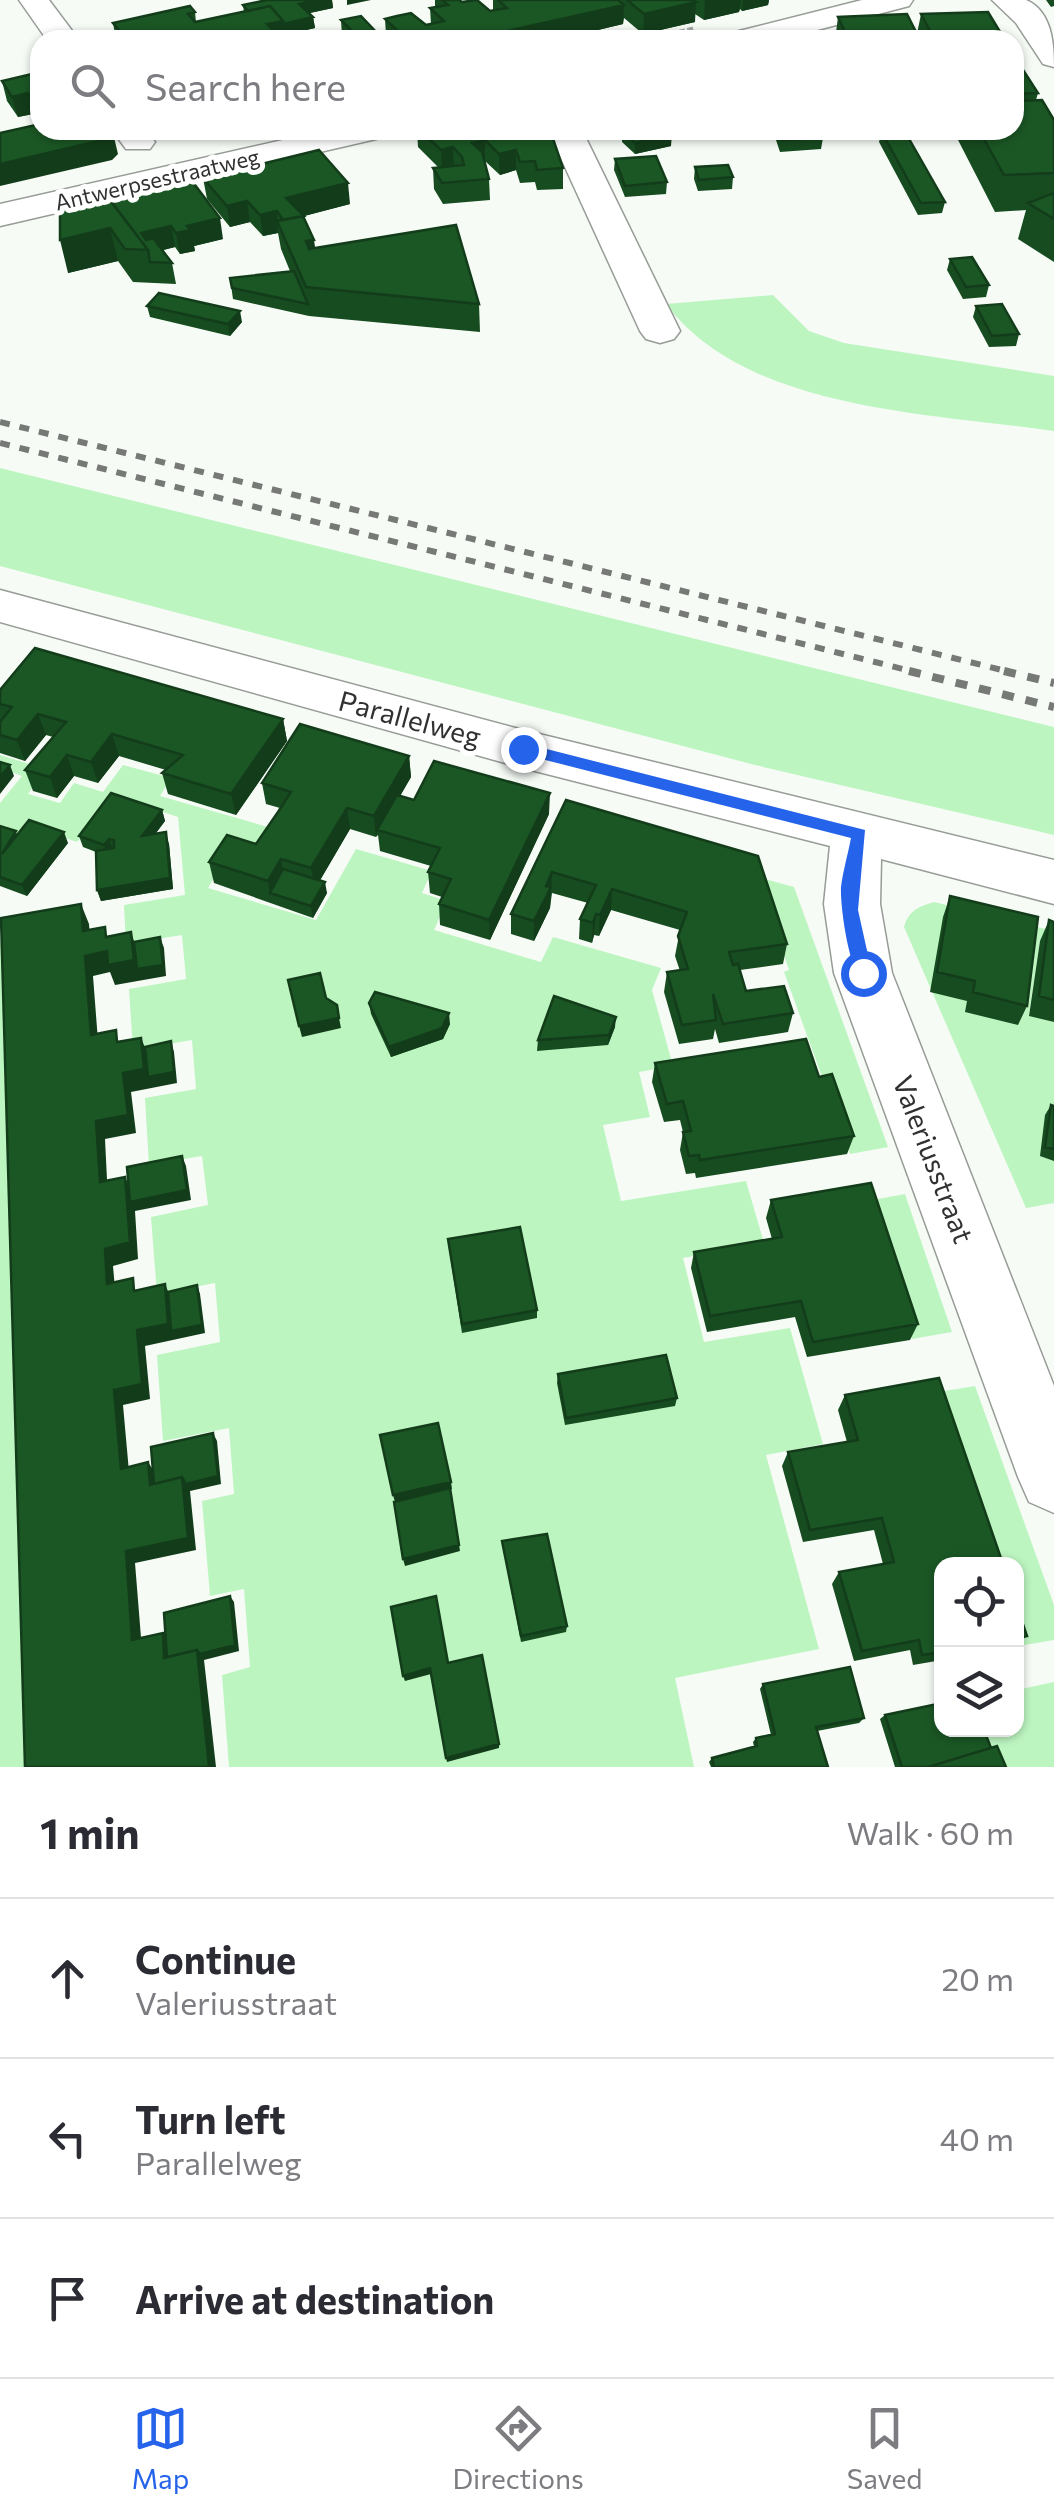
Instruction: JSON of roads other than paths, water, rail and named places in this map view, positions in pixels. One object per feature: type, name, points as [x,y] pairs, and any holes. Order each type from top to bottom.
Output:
[{"type":"street","points":[[34,0],[56,30]]},
{"type":"street","points":[[781,30],[898,0]]},
{"type":"street","points":[[1029,11],[1054,57]]},
{"type":"street","name":"Antwerpsestraatweg","points":[[0,215],[328,140]]},
{"type":"street","points":[[570,140],[660,330]]},
{"type":"street","name":"Parallelweg","points":[[0,606],[542,754],[1054,882]]},
{"type":"street","name":"Valeriusstraat","points":[[859,834],[850,910],[863,973],[1054,1477]]},
{"type":"railway","points":[[0,422],[1014,673]]},
{"type":"railway","points":[[0,443],[919,673]]},
{"type":"railway","points":[[909,671],[1054,707]]},
{"type":"railway","points":[[1004,671],[1054,683]]}]
